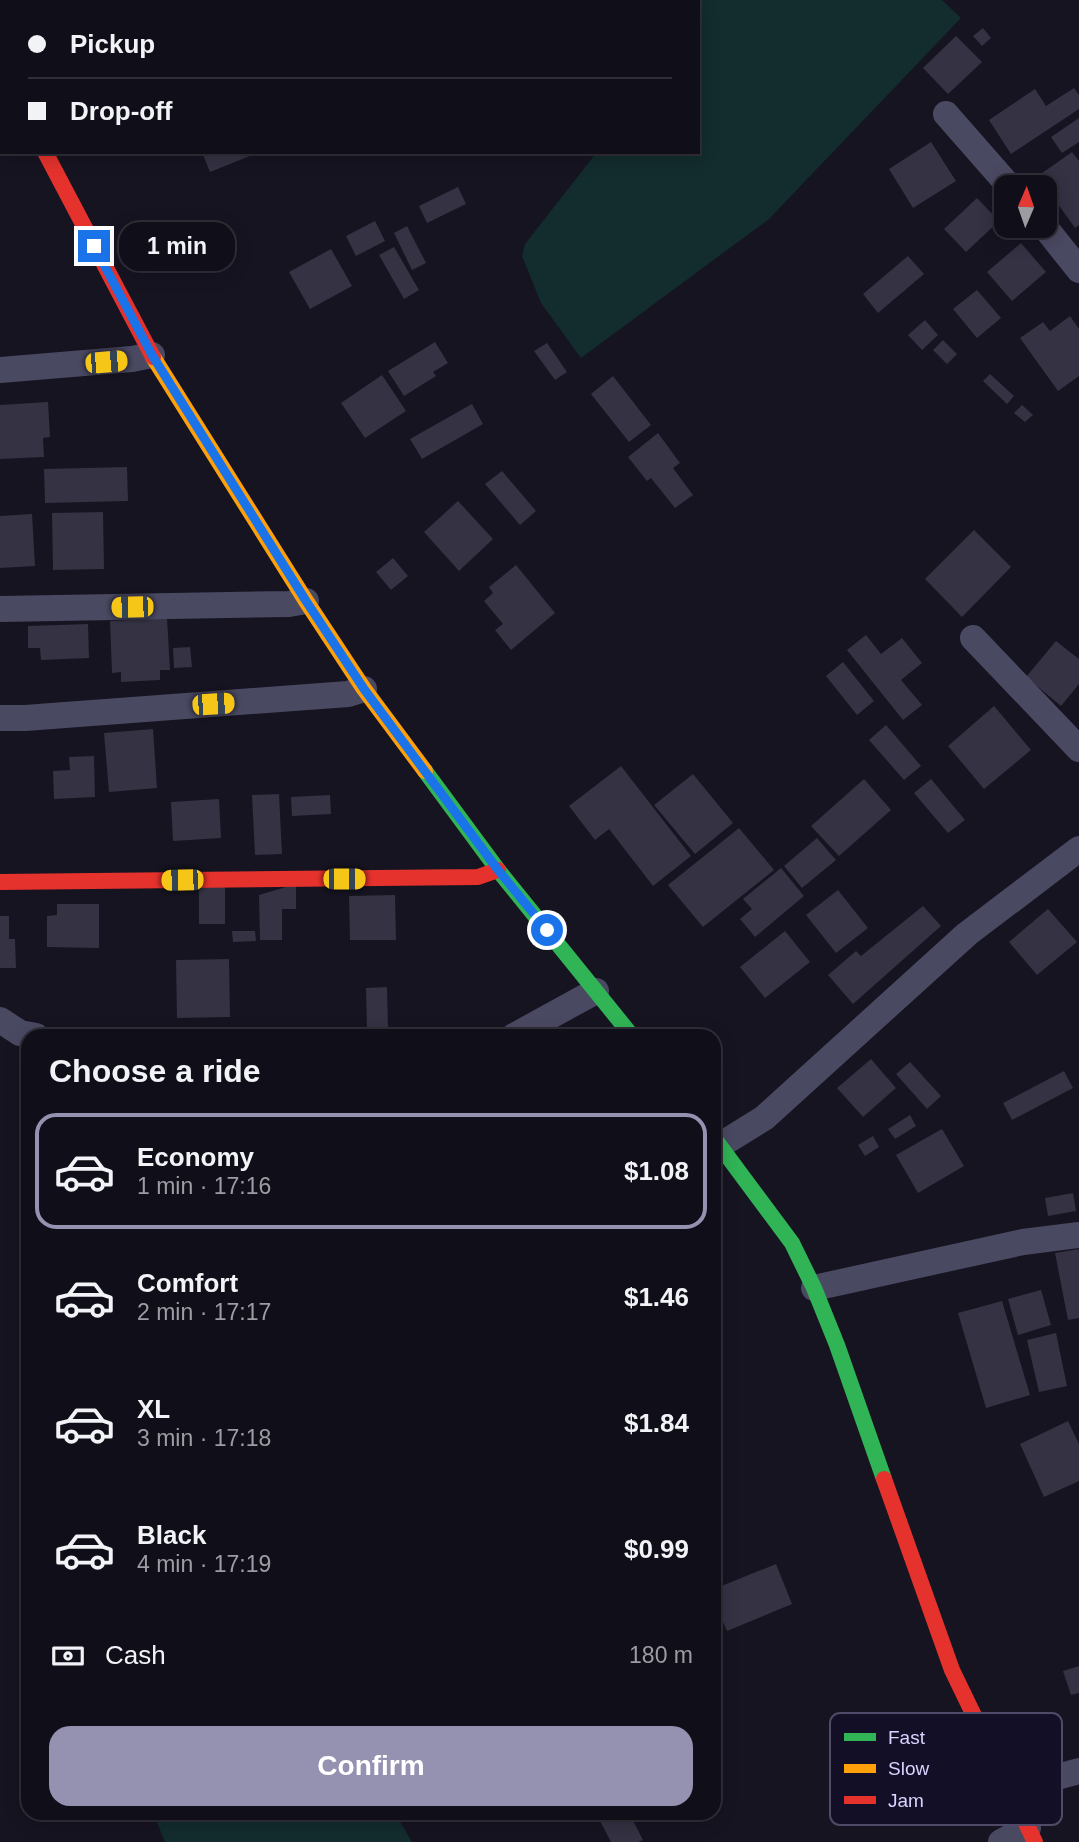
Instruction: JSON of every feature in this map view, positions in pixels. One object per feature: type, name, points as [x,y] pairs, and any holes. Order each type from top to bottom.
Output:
[{"type":"main road","points":[[46,154],[152,355],[364,689],[498,870],[626,1029]]},
{"type":"main road","points":[[0,882],[478,877],[498,870]]},
{"type":"main road","points":[[721,1151],[792,1243],[814,1288],[837,1345],[952,1670],[972,1713]]},
{"type":"street","points":[[946,114],[999,175]]},
{"type":"street","points":[[1054,238],[1079,270]]},
{"type":"street","points":[[0,370],[152,355]]},
{"type":"street","points":[[0,610],[289,604],[306,601]]},
{"type":"street","points":[[973,638],[1079,749]]},
{"type":"street","points":[[0,718],[348,694],[364,689]]},
{"type":"street","points":[[721,1141],[764,1118],[967,934],[1079,849]]},
{"type":"street","points":[[527,1029],[596,991]]},
{"type":"street","points":[[0,1020],[21,1033]]},
{"type":"street","points":[[814,1288],[1023,1242],[1079,1236]]},
{"type":"street","points":[[1062,1776],[1079,1771]]},
{"type":"street","points":[[1001,1842],[1031,1835]]},
{"type":"green space","points":[[700,0],[942,0],[961,18],[769,219],[581,358],[541,303],[522,256],[525,244],[595,154],[700,154]]},
{"type":"green space","points":[[156,1820],[399,1820],[412,1842],[165,1842]]},
{"type":"building","points":[[983,28],[991,38],[982,46],[973,36]]},
{"type":"building","points":[[956,36],[982,62],[948,94],[923,68]]},
{"type":"building","points":[[1074,88],[1079,95],[1079,109],[1011,154],[989,120],[1035,89],[1046,106]]},
{"type":"building","points":[[1079,118],[1079,142],[1062,153],[1051,137]]},
{"type":"building","points":[[931,142],[956,181],[913,208],[889,169]]},
{"type":"building","points":[[1072,152],[1079,161],[1079,225],[1075,228],[1057,203],[1057,175],[1039,175]]},
{"type":"building","points":[[203,154],[255,154],[210,172]]},
{"type":"building","points":[[458,187],[466,204],[427,223],[419,206]]},
{"type":"building","points":[[977,198],[994,216],[994,226],[966,252],[944,229]]},
{"type":"building","points":[[375,221],[385,241],[356,256],[346,236]]},
{"type":"building","points":[[407,226],[426,263],[412,270],[394,233]]},
{"type":"building","points":[[1021,243],[1046,272],[1012,301],[987,272]]},
{"type":"building","points":[[394,247],[419,290],[404,299],[379,255]]},
{"type":"building","points":[[331,249],[352,286],[310,309],[289,272]]},
{"type":"building","points":[[908,256],[924,274],[878,313],[863,294]]},
{"type":"building","points":[[977,290],[1001,318],[977,338],[953,309]]},
{"type":"building","points":[[1070,316],[1079,329],[1079,376],[1058,391],[1020,338],[1043,322],[1050,331]]},
{"type":"building","points":[[925,320],[938,335],[922,350],[908,335]]},
{"type":"building","points":[[943,340],[957,354],[947,364],[933,350]]},
{"type":"building","points":[[435,342],[448,363],[433,372],[436,376],[404,396],[388,371]]},
{"type":"building","points":[[547,343],[567,372],[555,380],[534,351]]},
{"type":"building","points":[[990,374],[1014,396],[1007,404],[983,381]]},
{"type":"building","points":[[382,375],[406,411],[365,438],[341,403]]},
{"type":"building","points":[[613,376],[651,425],[629,442],[591,394]]},
{"type":"building","points":[[48,402],[50,437],[43,438],[44,457],[0,459],[0,405]]},
{"type":"building","points":[[472,404],[483,424],[422,459],[410,439]]},
{"type":"building","points":[[1022,405],[1033,415],[1025,422],[1014,413]]},
{"type":"building","points":[[658,433],[680,463],[673,468],[693,495],[675,508],[651,478],[647,481],[628,457]]},
{"type":"building","points":[[127,467],[128,501],[45,503],[44,469]]},
{"type":"building","points":[[502,471],[536,511],[520,525],[485,484]]},
{"type":"building","points":[[458,501],[493,539],[459,571],[424,532]]},
{"type":"building","points":[[103,512],[104,569],[53,570],[52,513]]},
{"type":"building","points":[[32,514],[35,566],[0,568],[0,516]]},
{"type":"building","points":[[974,530],[1011,567],[962,617],[925,579]]},
{"type":"building","points":[[393,558],[408,576],[391,590],[376,572]]},
{"type":"building","points":[[516,565],[555,613],[511,650],[495,630],[503,624],[484,601],[493,593],[489,587]]},
{"type":"building","points":[[167,618],[170,670],[160,670],[160,680],[121,682],[121,672],[112,673],[110,621]]},
{"type":"building","points":[[88,624],[89,658],[41,660],[40,648],[28,648],[28,626]]},
{"type":"building","points":[[866,635],[881,654],[902,638],[922,663],[901,680],[922,705],[903,720],[847,650]]},
{"type":"building","points":[[1056,641],[1079,659],[1079,684],[1061,706],[1026,677]]},
{"type":"building","points":[[190,647],[192,667],[174,668],[173,648]]},
{"type":"building","points":[[843,662],[874,701],[857,715],[826,676]]},
{"type":"building","points":[[994,706],[1031,750],[984,789],[948,746]]},
{"type":"building","points":[[886,725],[921,766],[904,780],[869,740]]},
{"type":"building","points":[[153,729],[157,788],[109,792],[104,733]]},
{"type":"building","points":[[94,756],[95,797],[54,799],[53,771],[70,770],[69,757]]},
{"type":"building","points":[[621,766],[691,856],[653,886],[609,829],[595,840],[569,806]]},
{"type":"building","points":[[693,774],[733,823],[695,854],[654,805]]},
{"type":"building","points":[[864,779],[891,810],[839,856],[811,826]]},
{"type":"building","points":[[931,779],[965,820],[948,833],[914,793]]},
{"type":"building","points":[[279,794],[282,854],[255,855],[252,795]]},
{"type":"building","points":[[330,795],[331,814],[292,816],[291,797]]},
{"type":"building","points":[[219,799],[221,838],[173,841],[171,802]]},
{"type":"building","points":[[739,828],[774,870],[703,927],[668,885]]},
{"type":"building","points":[[817,838],[836,860],[802,888],[784,866]]},
{"type":"building","points":[[781,868],[804,896],[755,937],[740,919],[752,909],[743,899]]},
{"type":"building","points":[[296,884],[296,909],[282,909],[282,940],[260,940],[259,895]]},
{"type":"building","points":[[225,885],[225,924],[199,924],[199,886]]},
{"type":"building","points":[[838,890],[868,928],[836,953],[806,915]]},
{"type":"building","points":[[395,895],[396,940],[350,940],[349,896]]},
{"type":"building","points":[[57,904],[99,904],[99,948],[47,947],[47,916],[57,915]]},
{"type":"building","points":[[923,906],[941,926],[853,1004],[828,975],[856,951],[861,956]]},
{"type":"building","points":[[1048,909],[1077,942],[1037,975],[1009,942]]},
{"type":"building","points":[[0,916],[9,916],[9,939],[15,939],[16,968],[0,968]]},
{"type":"building","points":[[232,931],[255,931],[256,941],[233,942]]},
{"type":"building","points":[[785,931],[810,962],[765,998],[740,967]]},
{"type":"building","points":[[229,959],[230,1017],[177,1018],[176,960]]},
{"type":"building","points":[[387,987],[388,1027],[367,1028],[366,988]]},
{"type":"building","points":[[871,1059],[896,1088],[863,1117],[837,1088]]},
{"type":"building","points":[[910,1062],[941,1096],[927,1109],[896,1074]]},
{"type":"building","points":[[1064,1071],[1073,1088],[1012,1120],[1003,1103]]},
{"type":"building","points":[[910,1115],[916,1126],[895,1139],[888,1129]]},
{"type":"building","points":[[942,1129],[964,1166],[918,1193],[896,1155]]},
{"type":"building","points":[[873,1136],[879,1147],[865,1156],[858,1145]]},
{"type":"building","points":[[1073,1193],[1076,1211],[1048,1216],[1045,1198]]},
{"type":"building","points":[[1079,1249],[1079,1318],[1068,1320],[1055,1253]]},
{"type":"building","points":[[1041,1290],[1051,1325],[1018,1335],[1008,1299]]},
{"type":"building","points":[[1002,1301],[1030,1395],[986,1408],[958,1313]]},
{"type":"building","points":[[1056,1333],[1067,1386],[1039,1392],[1027,1340]]},
{"type":"building","points":[[1068,1421],[1079,1444],[1079,1481],[1044,1497],[1020,1444]]},
{"type":"building","points":[[776,1564],[792,1604],[727,1631],[721,1617],[721,1586]]},
{"type":"building","points":[[1079,1666],[1079,1693],[1071,1695],[1063,1671]]},
{"type":"building","points":[[600,1820],[633,1820],[643,1840],[638,1842],[611,1842]]},
{"type":"traffic: fast","points":[[425,771],[498,870],[626,1029]]},
{"type":"traffic: fast","points":[[721,1147],[792,1243],[837,1345],[884,1479]]},
{"type":"traffic: slow","points":[[153,357],[306,601],[364,689],[425,771]]},
{"type":"traffic: jam","points":[[46,154],[153,357]]},
{"type":"traffic: jam","points":[[0,882],[478,877],[498,870]]},
{"type":"traffic: jam","points":[[884,1479],[952,1670],[973,1713]]},
{"type":"traffic: jam","points":[[1027,1825],[1035,1842]]},
{"type":"route","points":[[94,246],[152,355],[364,689],[498,870],[547,930]]}]
